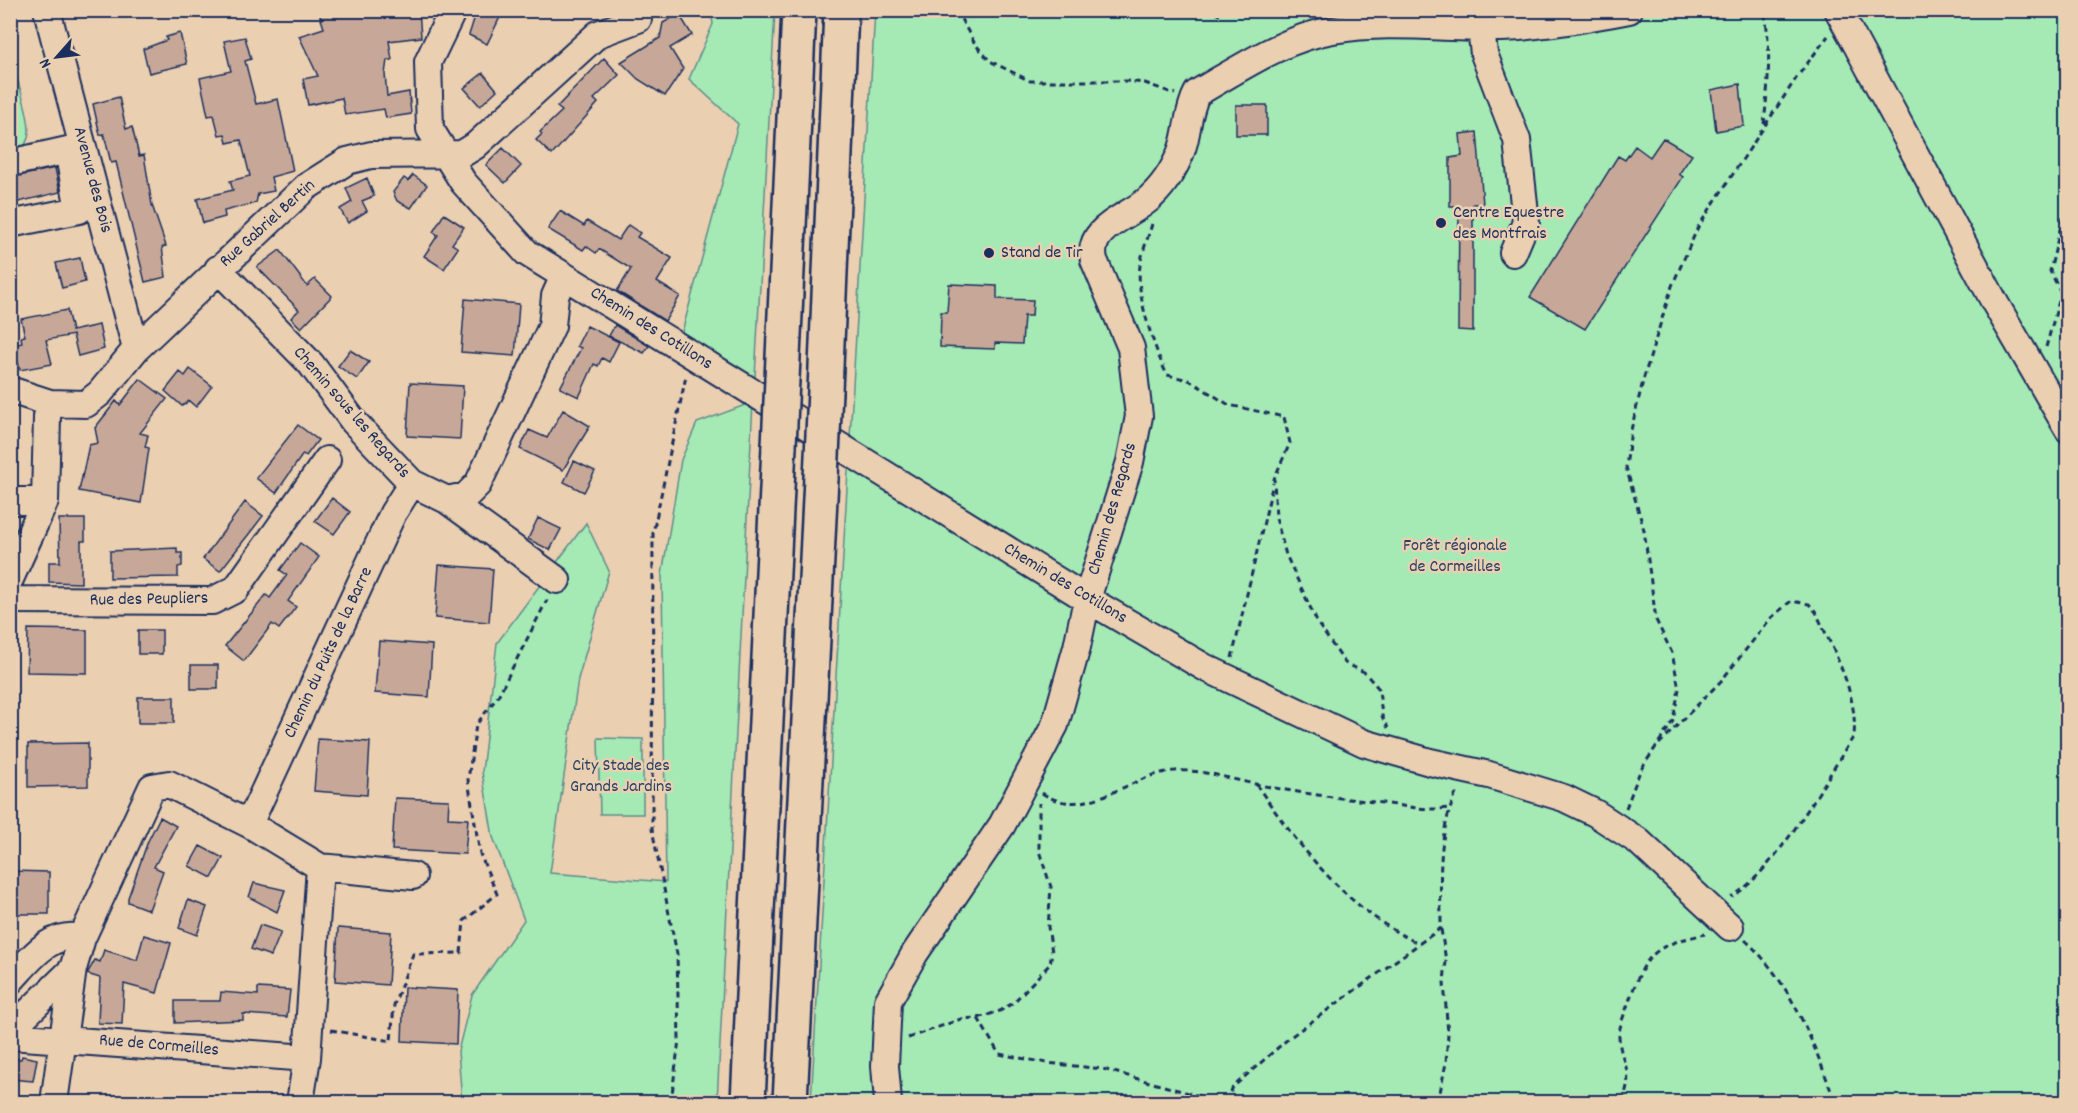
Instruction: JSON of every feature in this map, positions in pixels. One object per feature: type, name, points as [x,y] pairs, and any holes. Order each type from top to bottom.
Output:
[{"type":"highway","points":[[748,1102],[799,10]]},
{"type":"highway","points":[[790,1102],[821,478],[841,10]]},
{"type":"street","name":"Avenue des Bois","points":[[47,10],[136,349]]},
{"type":"street","name":"Chemin des Cotillons","points":[[453,10],[428,62],[430,129],[463,182],[527,254],[1087,599],[1204,667],[1364,744],[1564,798],[1619,827],[1638,841],[1722,920]]},
{"type":"street","points":[[1195,97],[1276,50],[1334,30],[1409,25],[1481,28],[1576,20],[1629,10]]},
{"type":"street","points":[[1841,17],[2033,372],[2067,429]]},
{"type":"street","name":"Rue Gabriel Bertin","points":[[10,390],[50,403],[86,404],[100,393],[136,349],[306,187],[347,161],[371,155],[462,154],[475,146],[598,34],[638,19]]},
{"type":"street","points":[[1481,28],[1484,54],[1517,140],[1526,222],[1513,253]]},
{"type":"street","name":"Chemin des Regards","points":[[888,1102],[886,1040],[888,1001],[915,953],[1002,825],[1054,725],[1077,648],[1087,599],[1130,462],[1139,416],[1131,348],[1094,260],[1092,244],[1103,230],[1138,208],[1162,185],[1184,144],[1195,97]]},
{"type":"street","points":[[10,164],[68,150],[79,210],[10,225]]},
{"type":"street","name":"Chemin sous les Regards","points":[[218,269],[311,364],[354,422],[412,483],[447,500],[557,580]]},
{"type":"street","points":[[447,500],[466,496],[478,484],[552,326],[555,296],[564,276]]},
{"type":"street","points":[[10,579],[45,501],[47,417],[50,403]]},
{"type":"street","name":"Rue des Peupliers","points":[[10,600],[212,601],[236,589],[327,460]]},
{"type":"street","name":"Chemin du Puits de la Barre","points":[[249,824],[393,513],[412,483]]},
{"type":"street","points":[[10,501],[45,501]]},
{"type":"street","points":[[54,1102],[74,969],[82,938],[152,787],[169,784],[249,824],[320,867],[413,876]]},
{"type":"street","points":[[300,1102],[307,1058],[320,867]]},
{"type":"street","points":[[10,981],[43,946],[70,935],[82,938]]},
{"type":"street","points":[[10,1030],[74,969]]},
{"type":"street","name":"Rue de Cormeilles","points":[[10,1036],[64,1038],[307,1058]]},
{"type":"path","points":[[956,10],[975,44],[990,61],[1030,81],[1145,83],[1195,97]]},
{"type":"path","points":[[1218,16],[1219,10]]},
{"type":"path","points":[[1764,10],[1768,27],[1769,78],[1764,125]]},
{"type":"path","points":[[1619,827],[1640,771],[1673,721],[1679,689],[1672,653],[1656,620],[1644,530],[1626,467],[1631,430],[1653,344],[1684,253],[1698,227],[1764,125],[1841,17]]},
{"type":"path","points":[[2067,197],[2050,271],[2067,306]]},
{"type":"path","points":[[1152,222],[1139,267],[1143,304],[1156,353],[1167,375],[1189,380],[1229,405],[1284,417],[1290,443],[1274,478],[1227,678]]},
{"type":"path","points":[[2033,372],[2047,345],[2061,294]]},
{"type":"path","points":[[670,1102],[679,1040],[677,954],[652,829],[653,533],[691,354]]},
{"type":"path","points":[[1274,478],[1276,518],[1286,555],[1318,624],[1345,663],[1364,672],[1379,689],[1382,716],[1398,753]]},
{"type":"path","points":[[309,1025],[391,1041],[394,1005],[413,954],[461,953],[464,921],[497,894],[480,854],[468,780],[476,725],[498,696],[557,580]]},
{"type":"path","points":[[1622,1102],[1628,1087],[1629,1070],[1619,1036],[1642,966],[1662,946],[1712,933],[1743,891],[1773,860],[1854,736],[1856,714],[1844,674],[1816,612],[1809,604],[1791,602],[1771,618],[1721,681],[1654,749]]},
{"type":"path","points":[[886,1040],[908,1038],[961,1019],[978,1018],[1000,1011],[1013,1003],[1050,964],[1052,952],[1048,927],[1051,887],[1039,851],[1038,790],[1052,800],[1084,801],[1114,793],[1157,772],[1178,770],[1221,775],[1256,784],[1420,810],[1449,808]]},
{"type":"path","points":[[1438,1102],[1446,1063],[1448,1034],[1444,982],[1446,961],[1441,928],[1441,842],[1449,808],[1466,770]]},
{"type":"path","points":[[1256,784],[1279,818],[1326,875],[1380,921],[1420,944]]},
{"type":"path","points":[[1722,920],[1761,954],[1784,988],[1813,1041],[1835,1102]]},
{"type":"path","points":[[1226,1102],[1233,1087],[1289,1038],[1441,928]]},
{"type":"path","points":[[978,1018],[999,1054],[1047,1063],[1103,1069],[1221,1102]]},
{"type":"green space","points":[[711,11],[775,11],[755,377],[682,332],[738,124],[689,79],[713,24]]},
{"type":"green space","name":"Forêt régionale de Cormeilles","points":[[875,11],[2067,11],[2067,1102],[811,1102]]},
{"type":"green space","points":[[10,56],[26,109],[29,130],[25,145],[10,160]]},
{"type":"green space","points":[[753,402],[717,1102],[462,1102],[458,1051],[472,995],[524,920],[493,837],[482,772],[497,643],[586,523],[609,571],[578,679],[550,873],[666,882],[662,575],[681,460],[697,423]]},
{"type":"green space","name":"City Stade des Grands Jardins","points":[[598,738],[643,739],[643,814],[600,814]]},
{"type":"building","points":[[318,10],[419,10],[421,37],[389,41],[392,60],[387,60],[385,74],[387,96],[409,92],[411,114],[386,118],[384,109],[345,115],[342,98],[308,105],[303,79],[318,76],[299,36],[324,28]]},
{"type":"building","points":[[477,10],[490,10],[501,15],[487,44],[469,35]]},
{"type":"building","points":[[679,14],[692,35],[670,48],[683,69],[665,96],[638,79],[621,62],[660,38],[663,23]]},
{"type":"building","points":[[180,33],[187,64],[149,73],[143,49],[167,40],[166,37]]},
{"type":"building","points":[[245,37],[251,59],[245,61],[256,104],[278,99],[293,171],[271,177],[274,191],[258,194],[256,203],[224,211],[225,217],[203,223],[197,199],[233,190],[230,181],[250,176],[241,140],[227,143],[225,134],[219,135],[214,115],[208,116],[200,78],[231,71],[224,41]]},
{"type":"building","points":[[604,58],[619,75],[594,99],[598,103],[552,155],[536,140],[542,134],[540,132],[562,111],[557,107]]},
{"type":"building","points":[[483,73],[497,90],[480,106],[464,88]]},
{"type":"building","points":[[1740,84],[1744,126],[1716,131],[1711,90]]},
{"type":"building","points":[[119,97],[126,129],[132,127],[139,156],[144,155],[152,205],[166,246],[162,247],[166,277],[145,282],[116,162],[111,163],[104,134],[100,135],[93,104]]},
{"type":"building","points":[[1236,105],[1267,105],[1267,135],[1236,135]]},
{"type":"building","points":[[1477,132],[1483,204],[1473,204],[1473,331],[1458,330],[1459,206],[1450,206],[1450,158],[1462,156],[1460,134]]},
{"type":"building","points":[[1663,138],[1692,155],[1679,174],[1683,177],[1585,329],[1530,297],[1618,156],[1625,160],[1635,146],[1650,157]]},
{"type":"building","points":[[503,148],[521,166],[505,183],[486,165]]},
{"type":"building","points":[[55,168],[60,192],[10,204],[10,178]]},
{"type":"building","points":[[413,175],[427,185],[411,208],[397,201],[393,192],[404,178],[408,181]]},
{"type":"building","points":[[367,178],[374,196],[362,201],[367,211],[348,223],[340,209],[352,202],[346,188]]},
{"type":"building","points":[[560,211],[584,226],[587,221],[618,240],[628,225],[640,233],[637,237],[672,258],[657,282],[680,296],[665,321],[617,291],[631,269],[599,249],[596,253],[586,246],[583,250],[548,229]]},
{"type":"building","points":[[444,214],[464,227],[452,244],[458,248],[444,269],[424,256],[438,235],[433,232]]},
{"type":"building","points":[[280,250],[307,286],[315,279],[332,296],[301,328],[291,318],[299,310],[257,267]]},
{"type":"building","points":[[80,258],[85,282],[62,288],[56,263]]},
{"type":"building","points":[[949,284],[997,286],[997,299],[1033,300],[1032,316],[1024,316],[1022,344],[995,343],[995,349],[940,347],[941,312],[947,312]]},
{"type":"building","points":[[465,299],[519,304],[515,356],[461,352]]},
{"type":"building","points":[[67,310],[72,331],[99,325],[104,349],[78,356],[73,335],[46,340],[52,364],[20,370],[14,345],[22,343],[21,337],[25,336],[21,319]]},
{"type":"building","points":[[615,325],[649,346],[644,353],[609,336]]},
{"type":"building","points":[[587,326],[619,342],[609,362],[602,358],[598,366],[594,364],[579,397],[560,388],[581,348],[577,346]]},
{"type":"building","points":[[350,350],[369,362],[357,379],[338,366]]},
{"type":"building","points":[[190,369],[212,386],[196,407],[189,401],[182,406],[165,391],[180,372],[185,376]]},
{"type":"building","points":[[140,379],[167,399],[140,433],[148,435],[145,447],[149,448],[141,503],[79,491],[89,445],[98,443],[95,428],[116,401],[120,405]]},
{"type":"building","points":[[410,383],[463,386],[460,439],[407,436]]},
{"type":"building","points":[[563,410],[590,426],[563,470],[520,449],[529,430],[547,438]]},
{"type":"building","points":[[298,425],[318,440],[306,456],[303,454],[276,493],[256,478]]},
{"type":"building","points":[[574,461],[595,471],[584,492],[564,482]]},
{"type":"building","points":[[332,498],[350,512],[334,534],[315,521]]},
{"type":"building","points":[[245,502],[263,516],[220,571],[203,559]]},
{"type":"building","points":[[538,518],[561,529],[550,550],[528,539]]},
{"type":"building","points":[[59,519],[85,519],[85,541],[81,541],[81,583],[49,582],[49,562],[60,562]]},
{"type":"building","points":[[300,543],[319,557],[288,601],[296,607],[279,629],[272,624],[244,661],[225,646],[266,595],[270,598],[287,575],[280,570]]},
{"type":"building","points":[[177,548],[177,553],[182,553],[182,566],[178,567],[178,577],[110,578],[110,551]]},
{"type":"building","points":[[439,565],[493,569],[489,622],[435,618]]},
{"type":"building","points":[[28,629],[87,630],[87,673],[27,672]]},
{"type":"building","points":[[138,630],[162,630],[162,654],[138,654]]},
{"type":"building","points":[[379,641],[432,645],[429,697],[375,693]]},
{"type":"building","points":[[191,665],[218,665],[218,689],[191,689]]},
{"type":"building","points":[[138,697],[174,697],[174,723],[138,723]]},
{"type":"building","points":[[318,739],[370,742],[367,795],[314,791]]},
{"type":"building","points":[[88,743],[88,786],[28,787],[28,744]]},
{"type":"building","points":[[395,798],[449,800],[448,818],[468,819],[465,854],[392,850]]},
{"type":"building","points":[[160,817],[176,826],[154,867],[163,871],[149,910],[128,902],[128,898],[148,841]]},
{"type":"building","points":[[200,846],[223,858],[212,878],[189,866]]},
{"type":"building","points":[[10,871],[49,872],[49,914],[10,914]]},
{"type":"building","points":[[254,883],[285,890],[277,912],[249,897]]},
{"type":"building","points":[[188,900],[207,907],[197,935],[179,928]]},
{"type":"building","points":[[260,925],[281,932],[271,956],[251,949]]},
{"type":"building","points":[[338,928],[391,932],[388,985],[335,981]]},
{"type":"building","points":[[144,935],[171,943],[157,993],[124,984],[122,1024],[98,1023],[100,978],[87,974],[95,960],[100,962],[104,950],[137,960]]},
{"type":"building","points":[[404,987],[458,990],[456,1044],[402,1041]]},
{"type":"building","points":[[258,988],[290,990],[287,1017],[243,1014],[243,1020],[175,1023],[175,1001],[220,1001],[221,992],[258,995]]},
{"type":"building","points":[[22,1056],[37,1059],[33,1081],[10,1079],[10,1059],[21,1059]]},
{"type":"place","name":"Centre Equestre des Montfrais","points":[[1441,223]]},
{"type":"place","name":"Stand de Tir","points":[[989,253]]}]
